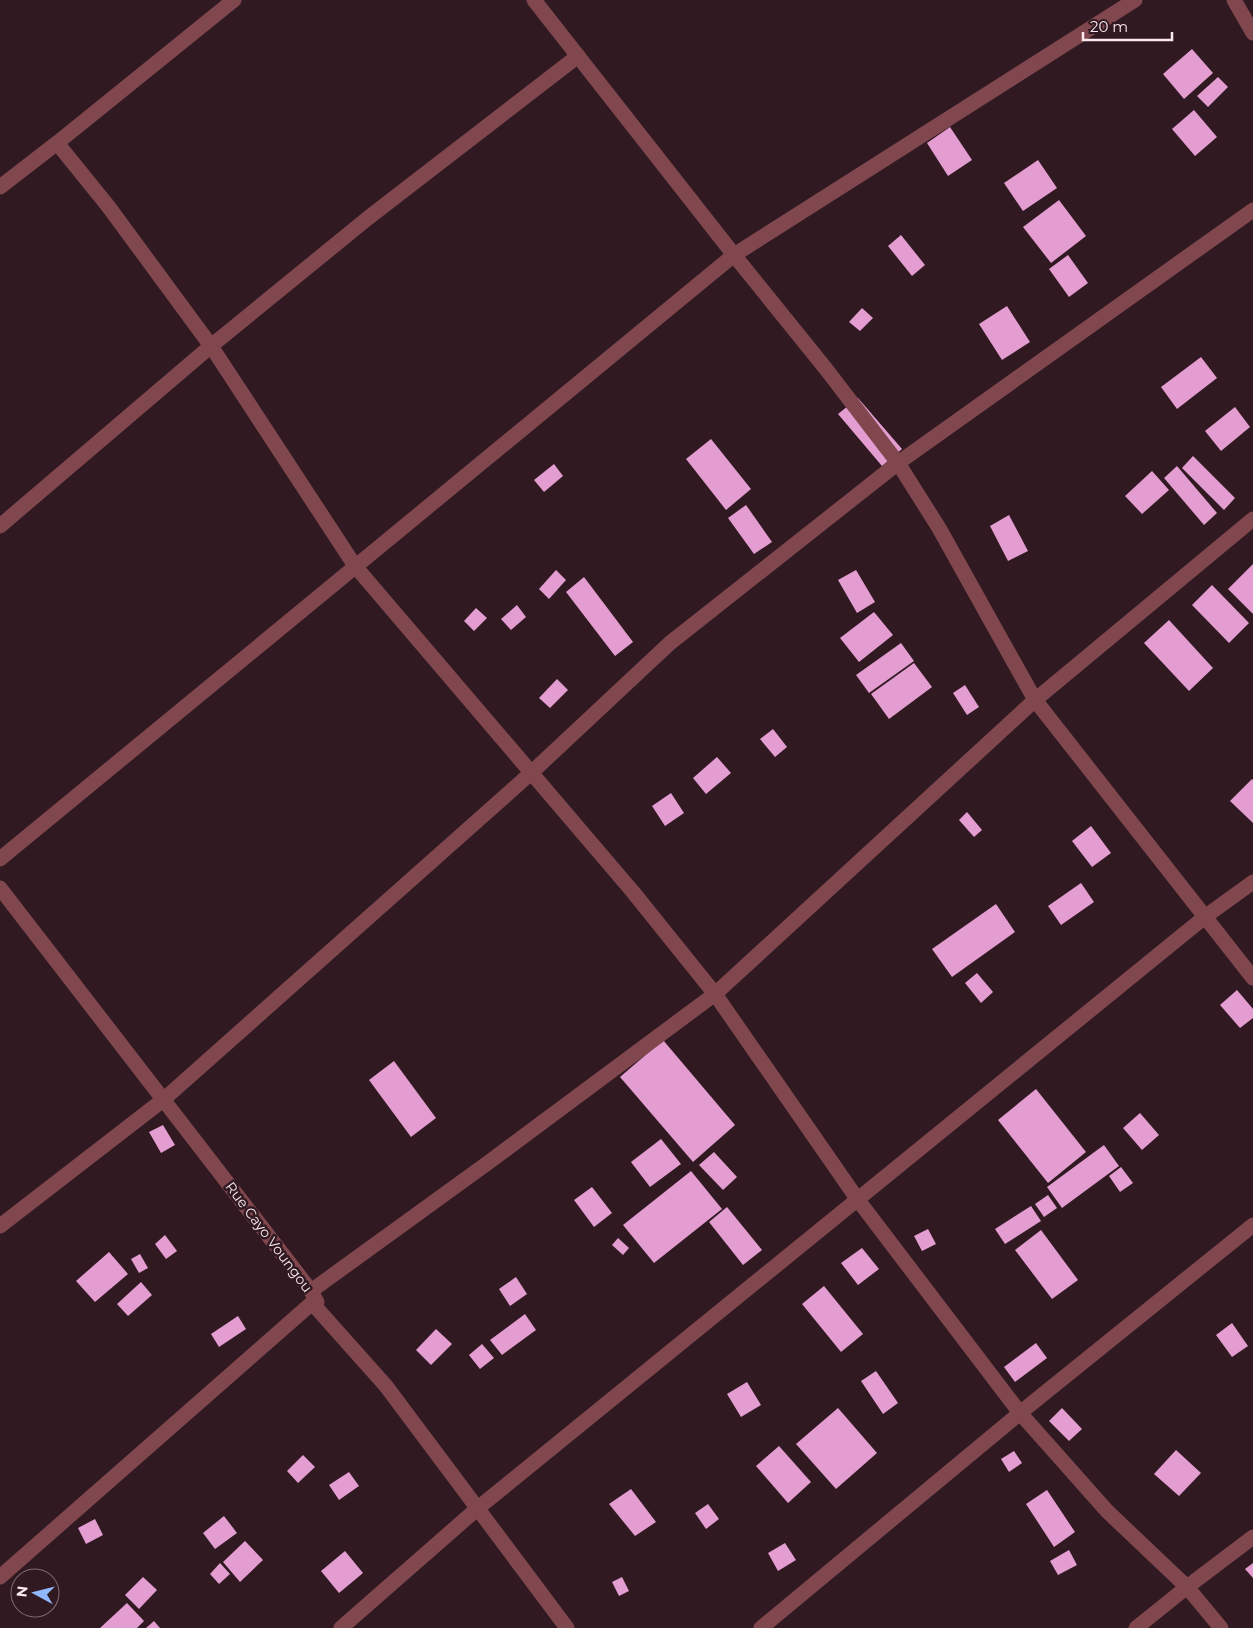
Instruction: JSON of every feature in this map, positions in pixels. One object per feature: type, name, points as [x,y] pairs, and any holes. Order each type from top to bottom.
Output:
[{"type":"street","points":[[0,187],[234,0]]},
{"type":"street","points":[[534,0],[898,463],[938,528],[1034,700],[1253,978]]},
{"type":"street","points":[[0,859],[734,255],[1135,0]]},
{"type":"street","points":[[1234,0],[1253,33]]},
{"type":"street","points":[[0,526],[211,346],[368,218],[578,56]]},
{"type":"street","points":[[57,143],[108,206],[211,346],[355,566],[633,892],[714,994],[858,1200],[1020,1412],[1107,1511],[1187,1587],[1221,1628]]},
{"type":"street","points":[[0,1226],[163,1100],[531,773],[670,643],[898,463],[1253,210]]},
{"type":"street","points":[[0,1576],[311,1297],[714,994],[1034,700],[1253,519]]},
{"type":"street","points":[[342,1628],[478,1508],[1206,916],[1253,882]]},
{"type":"street","name":"Rue Cayo Voungou","points":[[0,888],[311,1297],[386,1386],[568,1628]]},
{"type":"street","points":[[761,1628],[1020,1412],[1253,1225]]},
{"type":"street","points":[[1136,1628],[1253,1537]]},
{"type":"building","points":[[1192,49],[1213,73],[1184,99],[1163,74]]},
{"type":"building","points":[[1218,77],[1228,87],[1208,107],[1197,96]]},
{"type":"building","points":[[1194,110],[1217,137],[1195,156],[1172,129]]},
{"type":"building","points":[[950,127],[972,160],[948,176],[927,143]]},
{"type":"building","points":[[1038,160],[1057,188],[1023,211],[1004,183]]},
{"type":"building","points":[[1059,200],[1086,236],[1051,263],[1023,227]]},
{"type":"building","points":[[901,235],[925,265],[912,276],[888,246]]},
{"type":"building","points":[[1068,255],[1088,283],[1069,297],[1049,269]]},
{"type":"building","points":[[1007,306],[1030,342],[1002,360],[979,324]]},
{"type":"building","points":[[862,308],[873,318],[860,331],[849,322]]},
{"type":"building","points":[[1201,357],[1217,378],[1177,409],[1161,387]]},
{"type":"building","points":[[858,398],[902,449],[882,466],[838,414]]},
{"type":"building","points":[[1235,407],[1250,427],[1221,451],[1205,431]]},
{"type":"building","points":[[711,439],[751,489],[726,510],[686,459]]},
{"type":"building","points":[[1193,456],[1235,498],[1224,510],[1182,468]]},
{"type":"building","points":[[554,464],[563,476],[544,492],[534,480]]},
{"type":"building","points":[[1177,466],[1217,513],[1204,525],[1164,478]]},
{"type":"building","points":[[1152,471],[1169,490],[1142,514],[1125,496]]},
{"type":"building","points":[[746,505],[772,542],[754,554],[728,518]]},
{"type":"building","points":[[1009,515],[1028,551],[1008,561],[990,526]]},
{"type":"building","points":[[1253,564],[1253,614],[1228,589]]},
{"type":"building","points":[[556,570],[566,580],[549,599],[539,589]]},
{"type":"building","points":[[856,570],[875,602],[857,613],[838,580]]},
{"type":"building","points":[[584,577],[633,642],[615,656],[566,592]]},
{"type":"building","points":[[1212,585],[1249,623],[1229,643],[1192,605]]},
{"type":"building","points":[[517,605],[526,617],[511,630],[501,619]]},
{"type":"building","points":[[476,608],[487,618],[474,631],[464,621]]},
{"type":"building","points":[[874,612],[893,635],[859,662],[840,638]]},
{"type":"building","points":[[1169,620],[1213,668],[1189,691],[1144,643]]},
{"type":"building","points":[[901,643],[914,661],[869,693],[856,675]]},
{"type":"building","points":[[914,663],[932,687],[889,719],[871,694]]},
{"type":"building","points":[[557,679],[568,690],[550,708],[539,698]]},
{"type":"building","points":[[965,685],[979,707],[967,715],[953,693]]},
{"type":"building","points":[[773,729],[787,747],[775,757],[760,739]]},
{"type":"building","points":[[717,757],[731,773],[706,794],[693,778]]},
{"type":"building","points":[[1253,780],[1253,823],[1230,801]]},
{"type":"building","points":[[671,793],[684,813],[665,826],[652,806]]},
{"type":"building","points":[[967,812],[982,830],[974,837],[959,820]]},
{"type":"building","points":[[1091,826],[1111,853],[1092,867],[1072,841]]},
{"type":"building","points":[[1081,883],[1094,902],[1061,925],[1048,906]]},
{"type":"building","points":[[996,904],[1015,932],[952,977],[932,949]]},
{"type":"building","points":[[977,973],[993,992],[981,1003],[965,983]]},
{"type":"building","points":[[1237,990],[1253,1009],[1253,1018],[1240,1028],[1220,1005]]},
{"type":"building","points":[[663,1040],[735,1125],[693,1162],[620,1077]]},
{"type":"building","points":[[394,1061],[436,1118],[411,1137],[369,1080]]},
{"type":"building","points":[[1036,1089],[1086,1152],[1048,1183],[998,1120]]},
{"type":"building","points":[[1140,1113],[1159,1135],[1142,1150],[1123,1128]]},
{"type":"building","points":[[163,1125],[175,1145],[161,1153],[149,1132]]},
{"type":"building","points":[[661,1139],[681,1164],[650,1187],[631,1162]]},
{"type":"building","points":[[1104,1145],[1119,1166],[1062,1208],[1047,1187]]},
{"type":"building","points":[[714,1152],[737,1177],[723,1190],[699,1165]]},
{"type":"building","points":[[1121,1167],[1133,1183],[1120,1192],[1109,1176]]},
{"type":"building","points":[[691,1171],[722,1209],[654,1263],[623,1225]]},
{"type":"building","points":[[592,1187],[612,1213],[594,1227],[574,1200]]},
{"type":"building","points":[[1048,1195],[1057,1208],[1044,1217],[1035,1204]]},
{"type":"building","points":[[1031,1206],[1041,1221],[1005,1244],[995,1229]]},
{"type":"building","points":[[727,1207],[762,1250],[743,1265],[709,1222]]},
{"type":"building","points":[[928,1229],[936,1244],[922,1251],[914,1236]]},
{"type":"building","points":[[1041,1230],[1078,1280],[1052,1299],[1015,1250]]},
{"type":"building","points":[[165,1235],[177,1251],[166,1259],[155,1244]]},
{"type":"building","points":[[618,1238],[629,1248],[623,1255],[612,1245]]},
{"type":"building","points":[[862,1248],[879,1269],[858,1285],[841,1263]]},
{"type":"building","points":[[109,1252],[128,1274],[95,1302],[76,1281]]},
{"type":"building","points":[[140,1254],[148,1268],[139,1273],[131,1259]]},
{"type":"building","points":[[516,1277],[527,1294],[510,1306],[499,1289]]},
{"type":"building","points":[[141,1282],[152,1295],[128,1316],[117,1304]]},
{"type":"building","points":[[824,1286],[863,1334],[841,1352],[802,1304]]},
{"type":"building","points":[[525,1314],[536,1330],[502,1355],[490,1340]]},
{"type":"building","points":[[238,1316],[246,1329],[219,1347],[211,1334]]},
{"type":"building","points":[[1232,1323],[1248,1346],[1232,1357],[1216,1335]]},
{"type":"building","points":[[436,1329],[452,1344],[431,1365],[416,1350]]},
{"type":"building","points":[[1036,1343],[1047,1358],[1015,1382],[1004,1367]]},
{"type":"building","points":[[482,1344],[494,1358],[480,1369],[469,1355]]},
{"type":"building","points":[[876,1371],[898,1403],[883,1414],[861,1381]]},
{"type":"building","points":[[747,1382],[761,1405],[741,1417],[727,1394]]},
{"type":"building","points":[[838,1408],[877,1453],[836,1489],[796,1444]]},
{"type":"building","points":[[1062,1408],[1082,1429],[1069,1441],[1049,1421]]},
{"type":"building","points":[[779,1446],[811,1482],[788,1503],[756,1466]]},
{"type":"building","points":[[1176,1450],[1201,1473],[1179,1496],[1154,1474]]},
{"type":"building","points":[[1014,1451],[1022,1463],[1009,1472],[1001,1459]]},
{"type":"building","points":[[303,1455],[315,1467],[298,1483],[287,1471]]},
{"type":"building","points":[[349,1472],[359,1486],[339,1500],[329,1485]]},
{"type":"building","points":[[631,1489],[656,1522],[635,1536],[609,1504]]},
{"type":"building","points":[[1047,1490],[1075,1532],[1054,1547],[1026,1504]]},
{"type":"building","points":[[708,1504],[719,1519],[706,1529],[695,1513]]},
{"type":"building","points":[[224,1516],[237,1533],[215,1549],[203,1533]]},
{"type":"building","points":[[95,1519],[103,1535],[86,1544],[78,1528]]},
{"type":"building","points":[[245,1541],[263,1560],[240,1582],[223,1562]]},
{"type":"building","points":[[785,1543],[796,1560],[778,1571],[768,1553]]},
{"type":"building","points":[[1069,1550],[1077,1565],[1058,1575],[1050,1561]]},
{"type":"building","points":[[345,1551],[363,1573],[339,1593],[321,1571]]},
{"type":"building","points":[[220,1563],[230,1574],[219,1584],[210,1574]]},
{"type":"building","points":[[1253,1563],[1253,1578],[1245,1569]]},
{"type":"building","points":[[143,1577],[157,1590],[139,1609],[125,1595]]},
{"type":"building","points":[[622,1577],[629,1591],[619,1596],[612,1582]]},
{"type":"building","points":[[127,1603],[144,1621],[137,1628],[100,1628]]},
{"type":"building","points":[[154,1621],[160,1628],[146,1628]]}]
